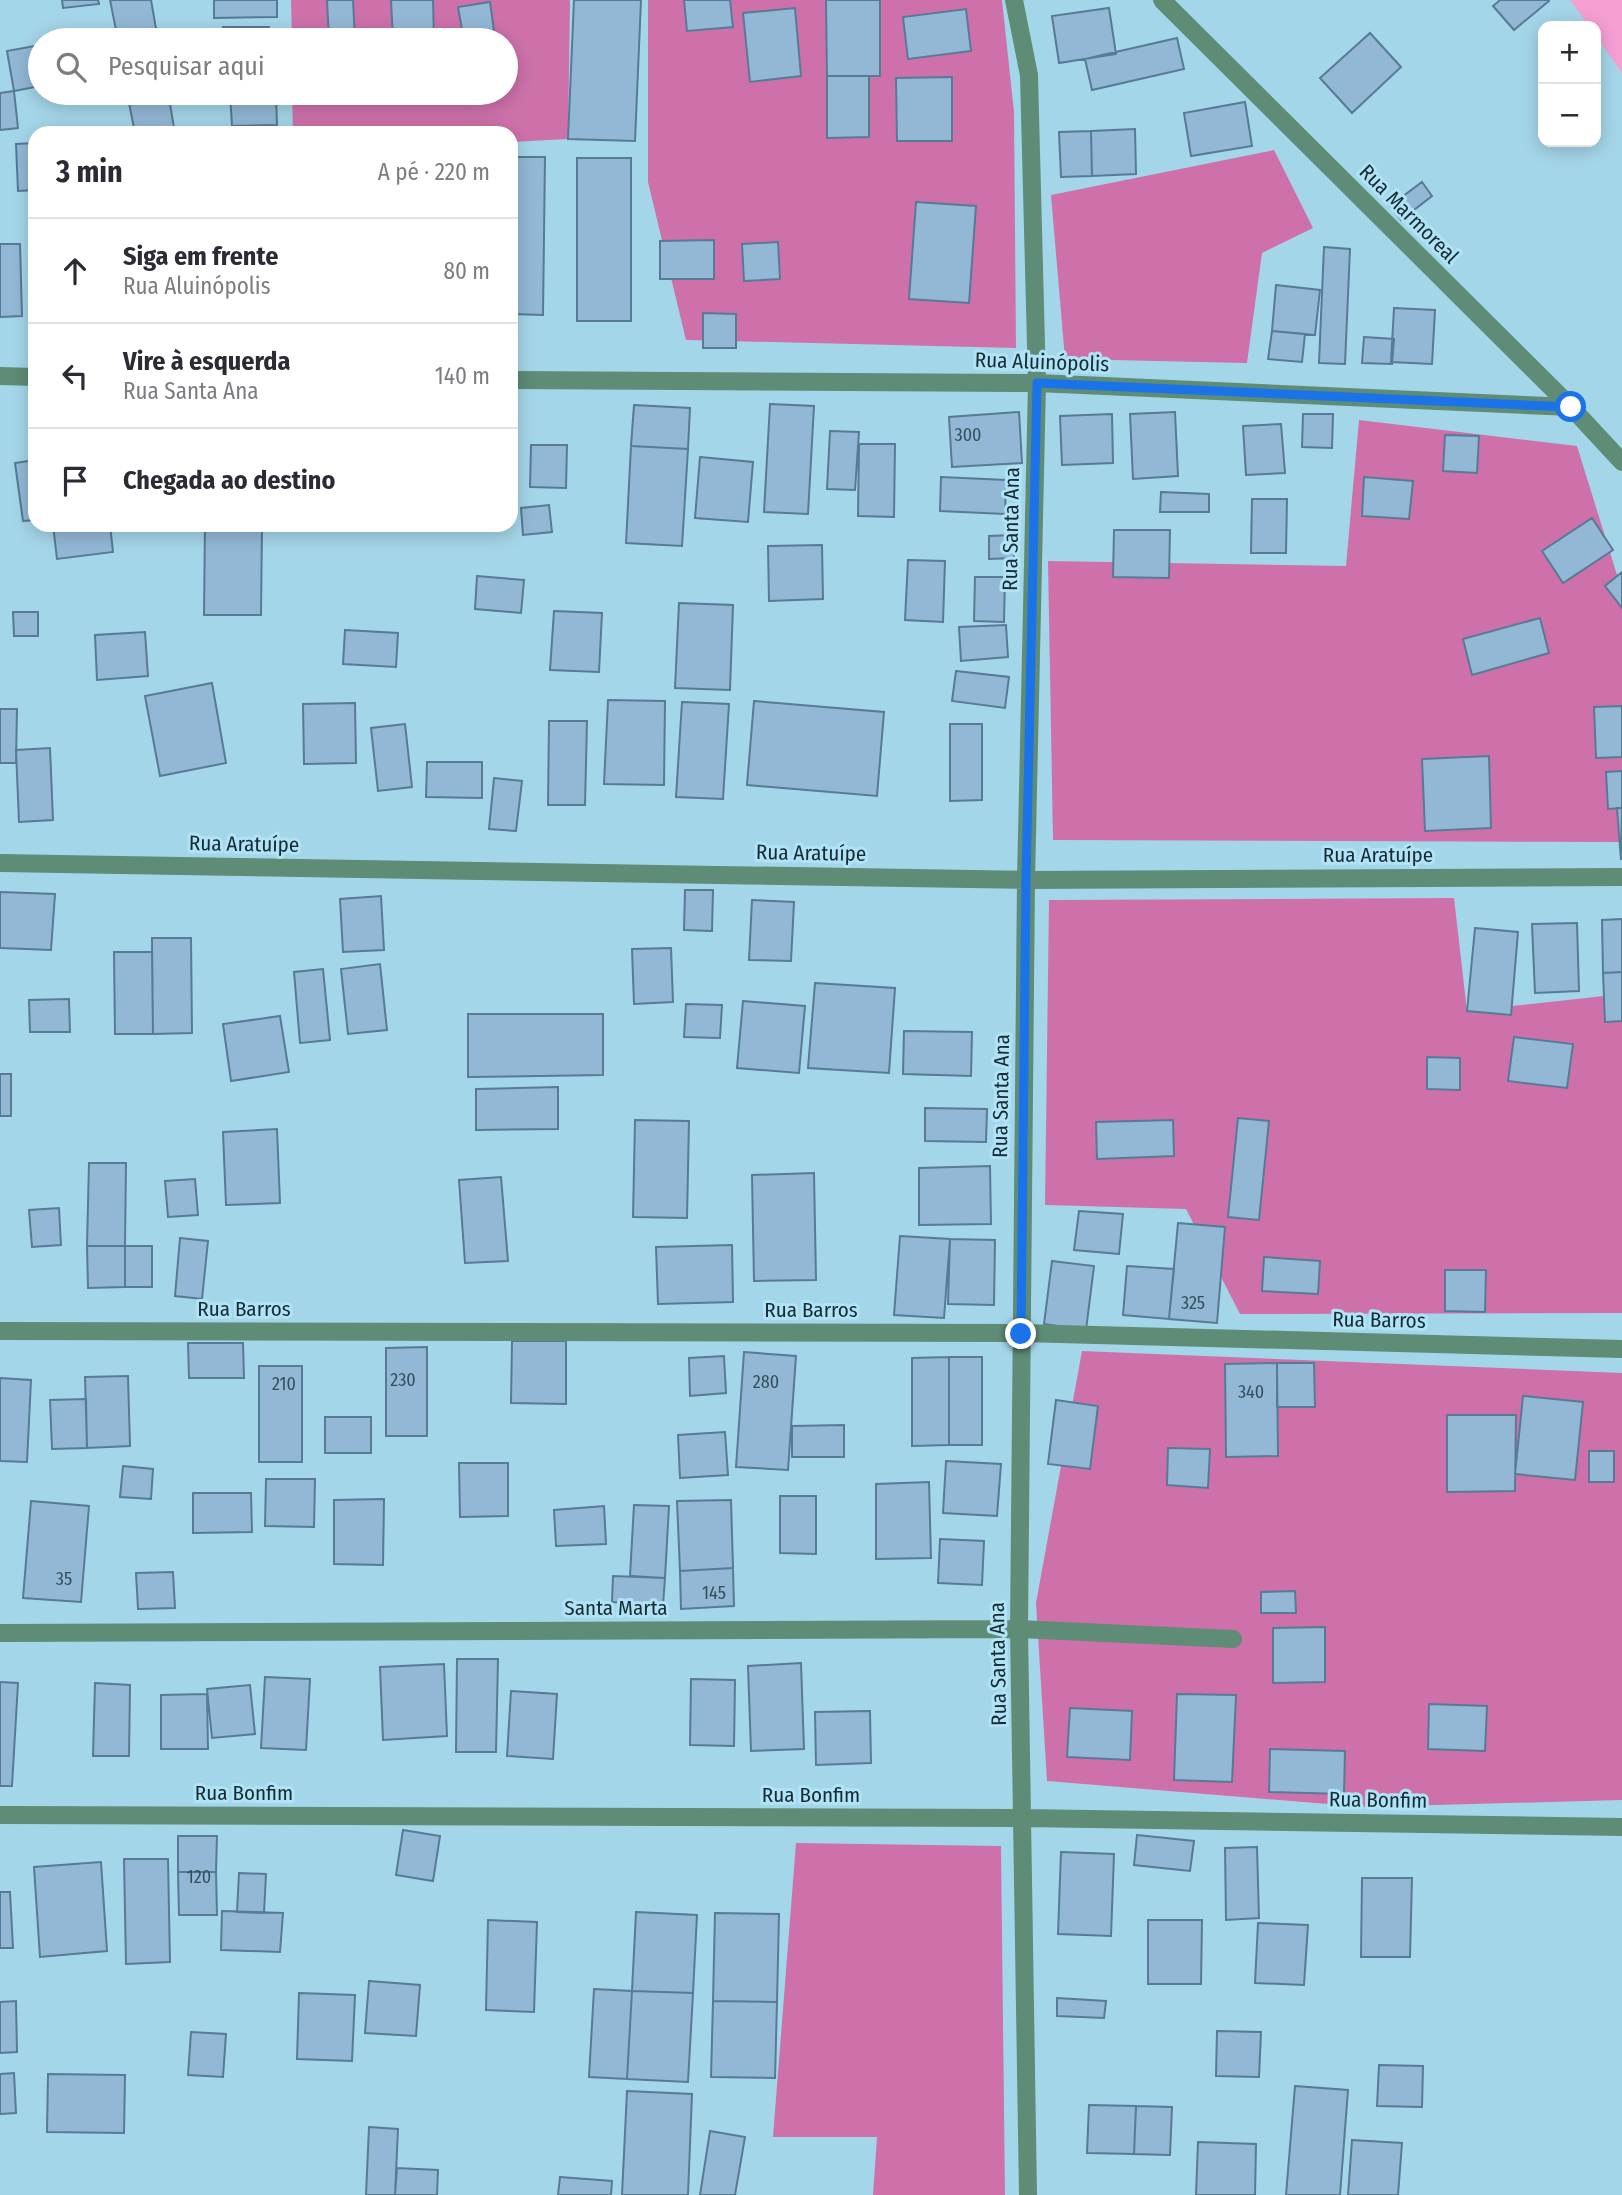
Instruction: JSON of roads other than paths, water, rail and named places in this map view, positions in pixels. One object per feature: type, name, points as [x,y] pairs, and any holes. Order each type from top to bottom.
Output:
[{"type":"street","name":"Rua Santa Ana","points":[[1014,0],[1029,75],[1037,383],[1026,880],[1019,1629],[1028,2195]]},
{"type":"street","name":"Rua Marmoreal","points":[[1162,0],[1571,407],[1622,462]]},
{"type":"street","points":[[0,376],[28,377]]},
{"type":"street","name":"Rua Aluinópolis","points":[[518,380],[1037,383],[1571,407]]},
{"type":"street","name":"Rua Aratuípe","points":[[0,863],[1026,880],[1622,877]]},
{"type":"street","name":"Rua Barros","points":[[0,1331],[1021,1334],[1622,1349]]},
{"type":"street","name":"Santa Marta","points":[[0,1633],[1019,1629],[1233,1639]]},
{"type":"street","name":"Rua Bonfim","points":[[0,1815],[1023,1818],[1622,1826]]}]
